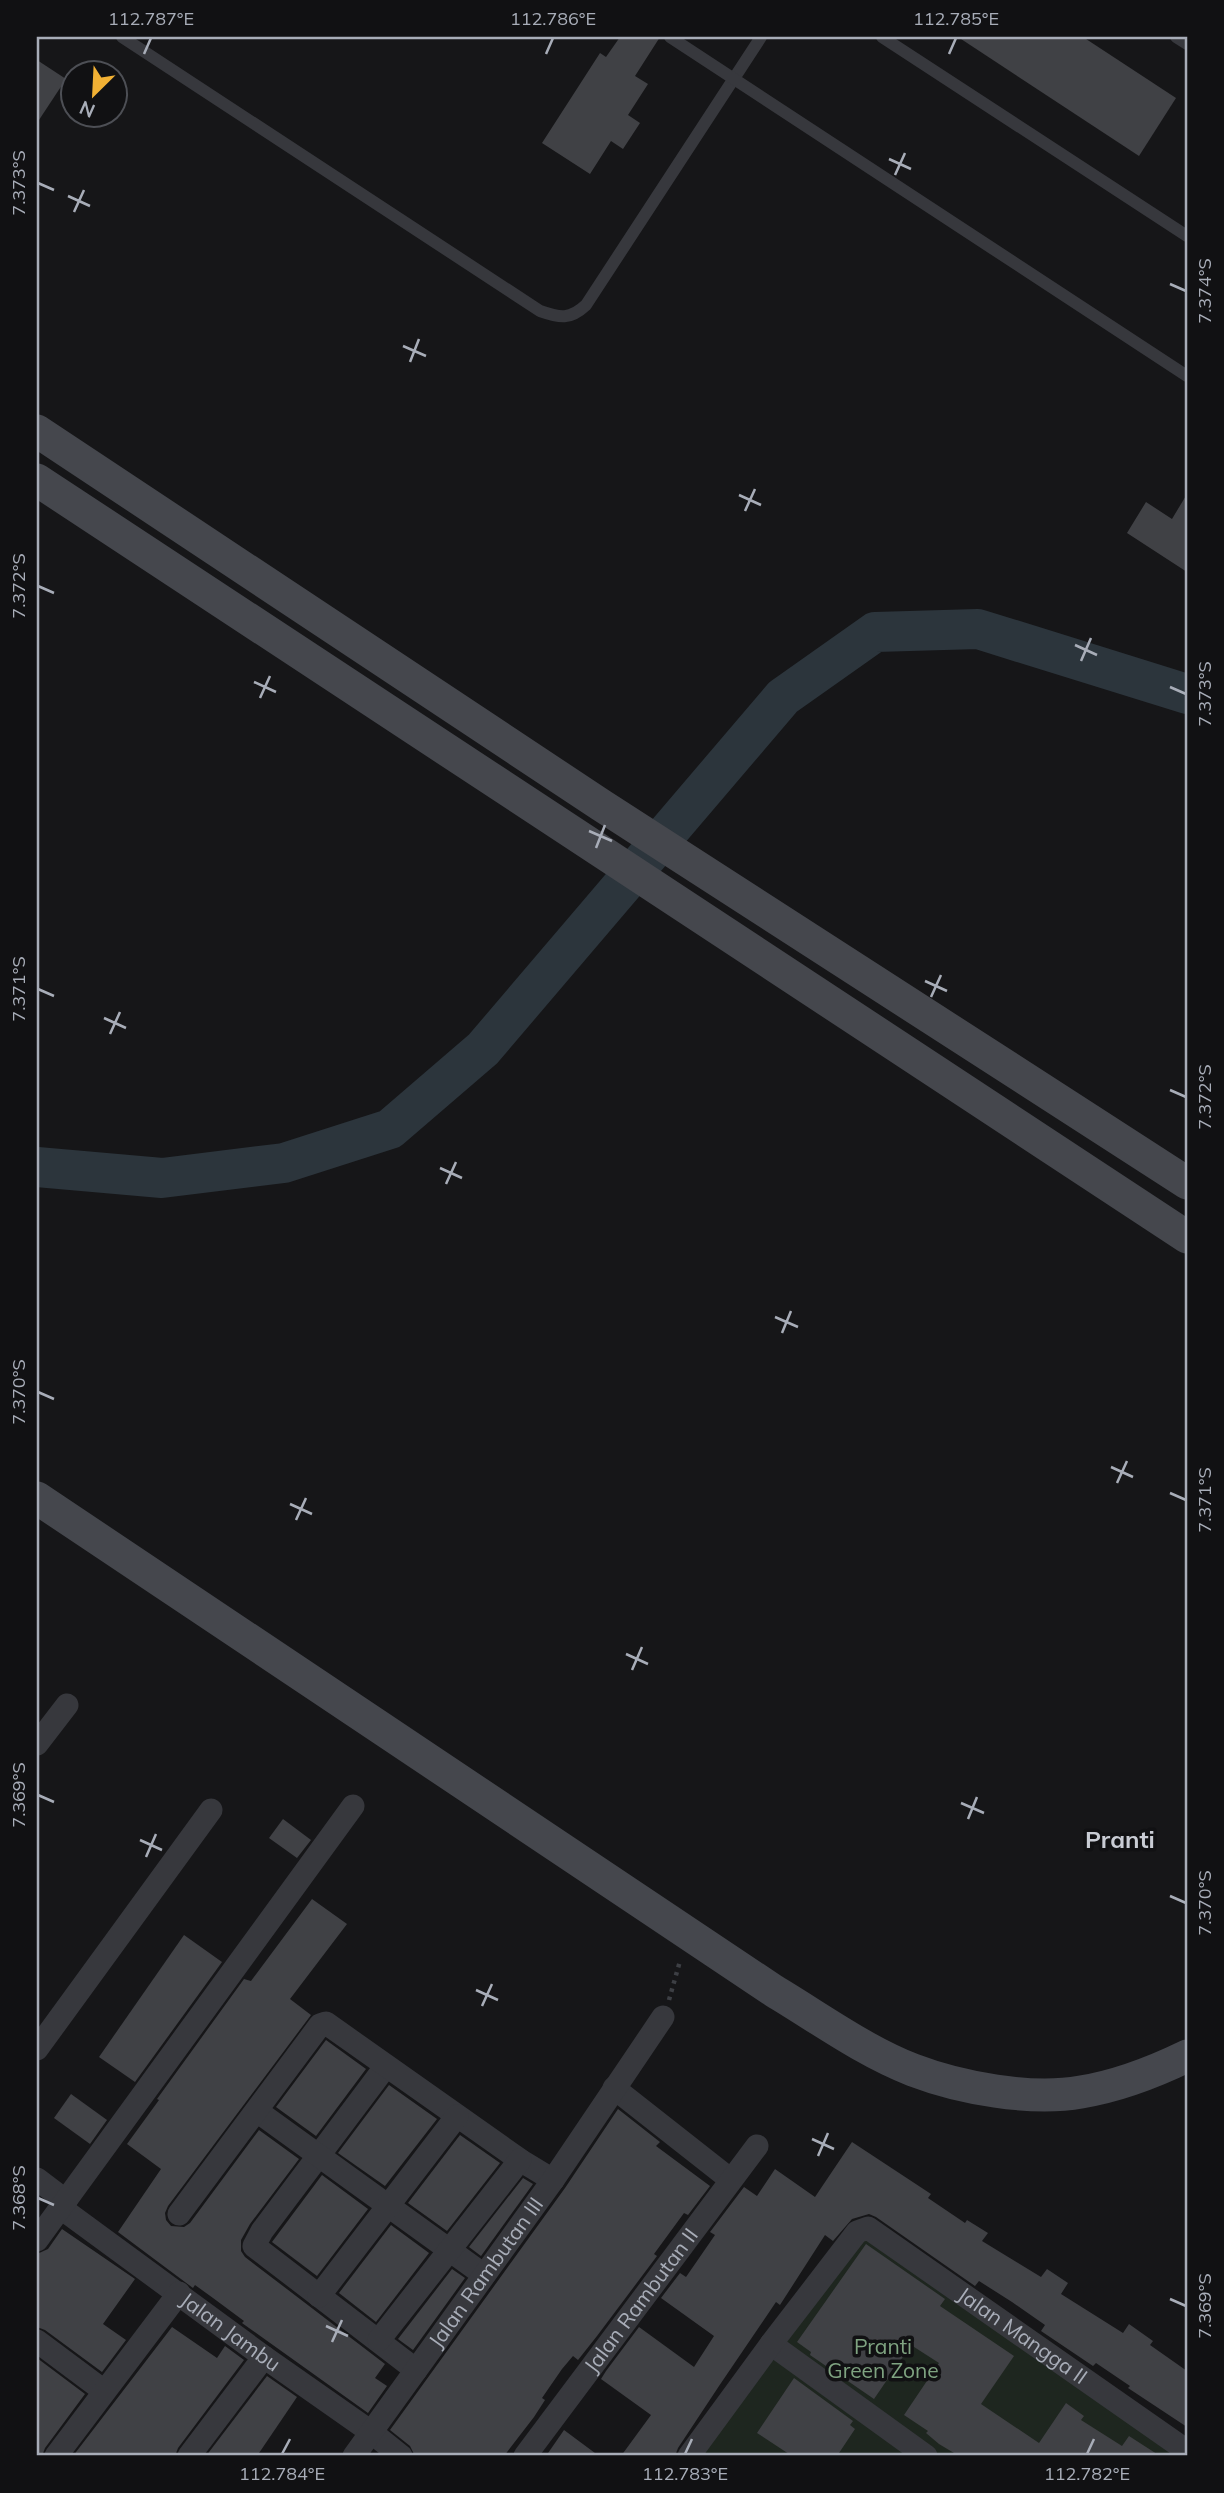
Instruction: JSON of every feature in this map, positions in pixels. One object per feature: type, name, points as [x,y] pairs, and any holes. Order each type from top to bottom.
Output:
[{"type":"street","points":[[37,431],[601,805],[1187,1183]]},
{"type":"street","points":[[37,480],[1187,1237]]},
{"type":"street","points":[[37,1498],[774,1991],[861,2045],[912,2070],[969,2087],[1028,2094],[1080,2092],[1150,2074],[1187,2056]]},
{"type":"street","points":[[37,1744],[66,1705]]},
{"type":"street","points":[[37,2240],[353,1805]]},
{"type":"street","points":[[37,2049],[211,1810]]},
{"type":"street","name":"Jalan Rambutan III","points":[[354,2456],[553,2180],[663,2017]]},
{"type":"street","points":[[179,2214],[322,2024],[329,2024],[520,2161],[553,2180]]},
{"type":"street","points":[[386,2066],[262,2231],[254,2246],[416,2370]]},
{"type":"street","points":[[614,2088],[730,2180]]},
{"type":"street","points":[[257,2111],[484,2275]]},
{"type":"street","points":[[319,2296],[457,2116]]},
{"type":"street","name":"Jalan Rambutan II","points":[[525,2456],[757,2146]]},
{"type":"street","points":[[379,2340],[520,2161]]},
{"type":"street","name":"Jalan Jambu","points":[[37,2179],[63,2204],[178,2293],[401,2456]]},
{"type":"street","name":"Jalan Mangga II","points":[[771,2344],[857,2232],[868,2228],[1187,2451]]},
{"type":"street","points":[[56,2456],[178,2293]]},
{"type":"street","points":[[37,2341],[104,2390]]},
{"type":"street","points":[[689,2456],[771,2344],[926,2456]]},
{"type":"street","points":[[189,2456],[264,2357]]},
{"type":"lane","points":[[122,37],[540,311],[557,317],[575,315],[586,305],[761,37]]},
{"type":"lane","points":[[670,37],[1187,376]]},
{"type":"lane","points":[[882,37],[1187,236]]},
{"type":"lane","points":[[1176,37],[1187,44]]},
{"type":"path","points":[[663,2017],[687,1933]]},
{"type":"green space","name":"Pranti Green Zone","points":[[857,2233],[1187,2456],[690,2456]]},
{"type":"building","points":[[620,37],[660,37],[635,76],[648,84],[628,115],[640,123],[623,149],[611,141],[590,174],[542,143],[600,53],[606,57]]},
{"type":"building","points":[[958,37],[1083,37],[1176,98],[1139,156]]},
{"type":"building","points":[[37,60],[60,75],[60,88],[37,123]]},
{"type":"building","points":[[1187,494],[1187,572],[1127,533],[1146,502],[1172,519]]},
{"type":"building","points":[[283,1819],[311,1840],[297,1858],[269,1838]]},
{"type":"building","points":[[312,1899],[347,1924],[290,1999],[311,2015],[165,2213],[171,2226],[184,2227],[190,2223],[259,2130],[299,2159],[250,2224],[241,2240],[241,2251],[245,2257],[385,2364],[375,2378],[387,2386],[368,2413],[242,2323],[244,2321],[213,2298],[195,2285],[193,2288],[118,2232],[161,2169],[127,2144],[244,1979],[251,1981]]},
{"type":"building","points":[[184,1935],[222,1962],[135,2082],[99,2057]]},
{"type":"building","points":[[326,2040],[366,2069],[316,2136],[276,2107]]},
{"type":"building","points":[[389,2085],[437,2119],[385,2186],[338,2153]]},
{"type":"building","points":[[71,2094],[107,2120],[90,2144],[54,2118]]},
{"type":"building","points":[[618,2109],[660,2142],[656,2146],[710,2186],[688,2215],[684,2213],[654,2254],[657,2256],[578,2360],[573,2356],[562,2369],[542,2398],[545,2400],[534,2417],[504,2456],[415,2456],[410,2446],[390,2430],[565,2188]]},
{"type":"building","points":[[460,2135],[500,2163],[447,2231],[408,2203]]},
{"type":"building","points":[[852,2142],[931,2194],[928,2198],[965,2223],[967,2220],[988,2233],[982,2241],[1041,2277],[1047,2269],[1068,2283],[1061,2294],[1123,2333],[1129,2324],[1153,2341],[1150,2345],[1187,2371],[1187,2427],[1096,2363],[1093,2366],[1041,2331],[1045,2325],[1012,2302],[979,2281],[975,2286],[869,2214],[852,2219],[833,2241],[825,2235],[780,2305],[776,2302],[675,2456],[621,2456],[651,2415],[601,2379],[606,2371],[639,2327],[694,2367],[714,2336],[661,2298],[680,2273],[686,2277],[715,2235],[710,2232],[744,2187],[757,2196],[775,2169],[815,2197]]},
{"type":"building","points":[[322,2175],[368,2209],[317,2276],[272,2242]]},
{"type":"building","points":[[523,2178],[533,2184],[481,2256],[469,2247]]},
{"type":"building","points":[[391,2225],[429,2253],[376,2322],[339,2293]]},
{"type":"building","points":[[62,2229],[135,2279],[103,2324],[126,2340],[102,2372],[37,2327],[37,2254],[48,2249]]},
{"type":"building","points":[[866,2244],[945,2299],[940,2306],[1014,2356],[981,2404],[1039,2443],[1066,2403],[1084,2416],[1081,2420],[1122,2446],[1129,2436],[1160,2456],[959,2456],[939,2444],[926,2433],[928,2431],[904,2415],[939,2363],[911,2345],[874,2399],[810,2355],[811,2352],[797,2342]]},
{"type":"building","points":[[452,2269],[465,2278],[413,2350],[398,2339]]},
{"type":"building","points":[[172,2327],[217,2358],[225,2346],[244,2360],[178,2448],[175,2456],[73,2456]]},
{"type":"building","points":[[37,2358],[85,2394],[42,2456],[37,2456]]},
{"type":"building","points":[[267,2376],[297,2397],[257,2456],[206,2456]]},
{"type":"building","points":[[794,2378],[853,2421],[850,2425],[855,2429],[837,2456],[792,2456],[757,2433]]},
{"type":"building","points":[[564,2430],[599,2456],[546,2456]]},
{"type":"waterway","points":[[37,1167],[162,1178],[284,1163],[390,1129],[483,1049],[783,697],[875,632],[978,629],[1187,694]]},
{"type":"district","name":"Pranti","points":[[1120,1840]]}]
